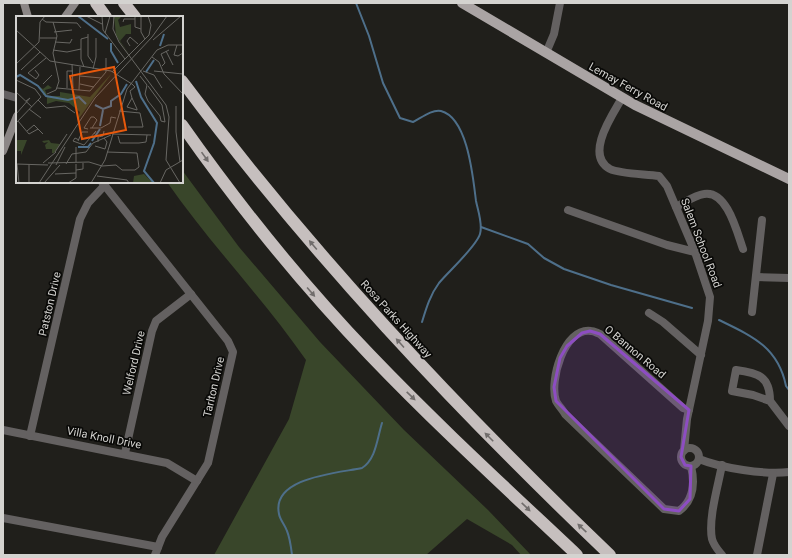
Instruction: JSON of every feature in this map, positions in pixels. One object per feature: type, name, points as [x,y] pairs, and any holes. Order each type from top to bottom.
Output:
[{"type":"highway","points":[[96,3],[105,16]]},
{"type":"highway","points":[[124,3],[133,16]]},
{"type":"highway","name":"Rosa Parks Highway","points":[[183,83],[278,203],[366,306],[481,429],[610,555]]},
{"type":"highway","points":[[183,126],[254,222],[337,320],[399,385],[577,555]]},
{"type":"main road","points":[[24,3],[28,16]]},
{"type":"main road","points":[[66,16],[75,3]]},
{"type":"main road","name":"Lemay Ferry Road","points":[[462,3],[622,98],[692,134],[789,179]]},
{"type":"main road","points":[[3,151],[16,118]]},
{"type":"street","points":[[546,53],[554,34],[560,3]]},
{"type":"street","points":[[3,94],[16,98]]},
{"type":"street","name":"Salem School Road","points":[[622,98],[601,137],[599,148],[602,161],[610,169],[621,172],[659,176],[667,186],[695,252],[710,297],[710,309],[689,410],[684,450]]},
{"type":"street","name":"Tarlton Drive","points":[[103,184],[228,341],[233,352],[208,463],[162,537],[157,551]]},
{"type":"street","name":"Patston Drive","points":[[30,436],[80,219],[88,203],[103,184]]},
{"type":"street","points":[[676,207],[704,194],[717,195],[725,203],[743,249]]},
{"type":"street","points":[[568,210],[667,245],[695,252]]},
{"type":"street","points":[[752,312],[762,220]]},
{"type":"street","points":[[756,277],[789,278]]},
{"type":"street","name":"Welford Drive","points":[[125,453],[154,326],[160,317],[191,294]]},
{"type":"street","points":[[650,314],[663,322],[701,355]]},
{"type":"street","name":"O Bannon Road","points":[[689,410],[683,408],[600,334],[590,331],[576,336],[566,346],[560,358],[554,387],[556,402],[565,414],[664,509],[679,511],[687,505],[690,499],[693,476],[691,466]]},
{"type":"street","points":[[770,401],[770,392],[766,381],[760,375],[736,370],[732,391],[753,394],[770,401],[789,426]]},
{"type":"street","name":"Villa Knoll Drive","points":[[3,430],[125,453],[167,463],[197,481]]},
{"type":"street","points":[[688,448],[694,449],[698,453],[699,459],[696,464],[691,466],[685,464],[681,460],[681,454],[688,448]]},
{"type":"street","points":[[699,459],[722,465],[773,474],[789,472]]},
{"type":"street","points":[[722,465],[713,517],[712,534],[715,547],[722,555]]},
{"type":"street","points":[[757,555],[773,474]]},
{"type":"street","points":[[3,518],[157,551]]},
{"type":"highlighted area","points":[[590,331],[600,334],[689,410],[681,457],[685,465],[691,466],[690,499],[679,511],[664,509],[556,401],[554,387],[560,358],[567,346],[582,333]]},
{"type":"green space","points":[[183,171],[239,247],[320,342],[404,430],[488,510],[531,555],[521,555],[512,545],[467,519],[426,555],[214,555],[289,419],[306,360],[168,183],[183,183]]},
{"type":"waterway","points":[[356,3],[369,36],[383,83],[400,118],[413,122],[434,111],[441,111],[450,116],[463,136],[471,164],[476,201],[481,222],[480,234],[473,246],[443,278],[433,292],[422,322]]},
{"type":"waterway","points":[[481,227],[528,244],[544,258],[564,269],[611,285],[692,308]]},
{"type":"waterway","points":[[719,320],[762,344],[777,361],[786,386],[789,390]]},
{"type":"waterway","points":[[292,555],[288,534],[279,514],[279,502],[285,492],[309,479],[362,468],[367,464],[373,454],[382,423]]}]
